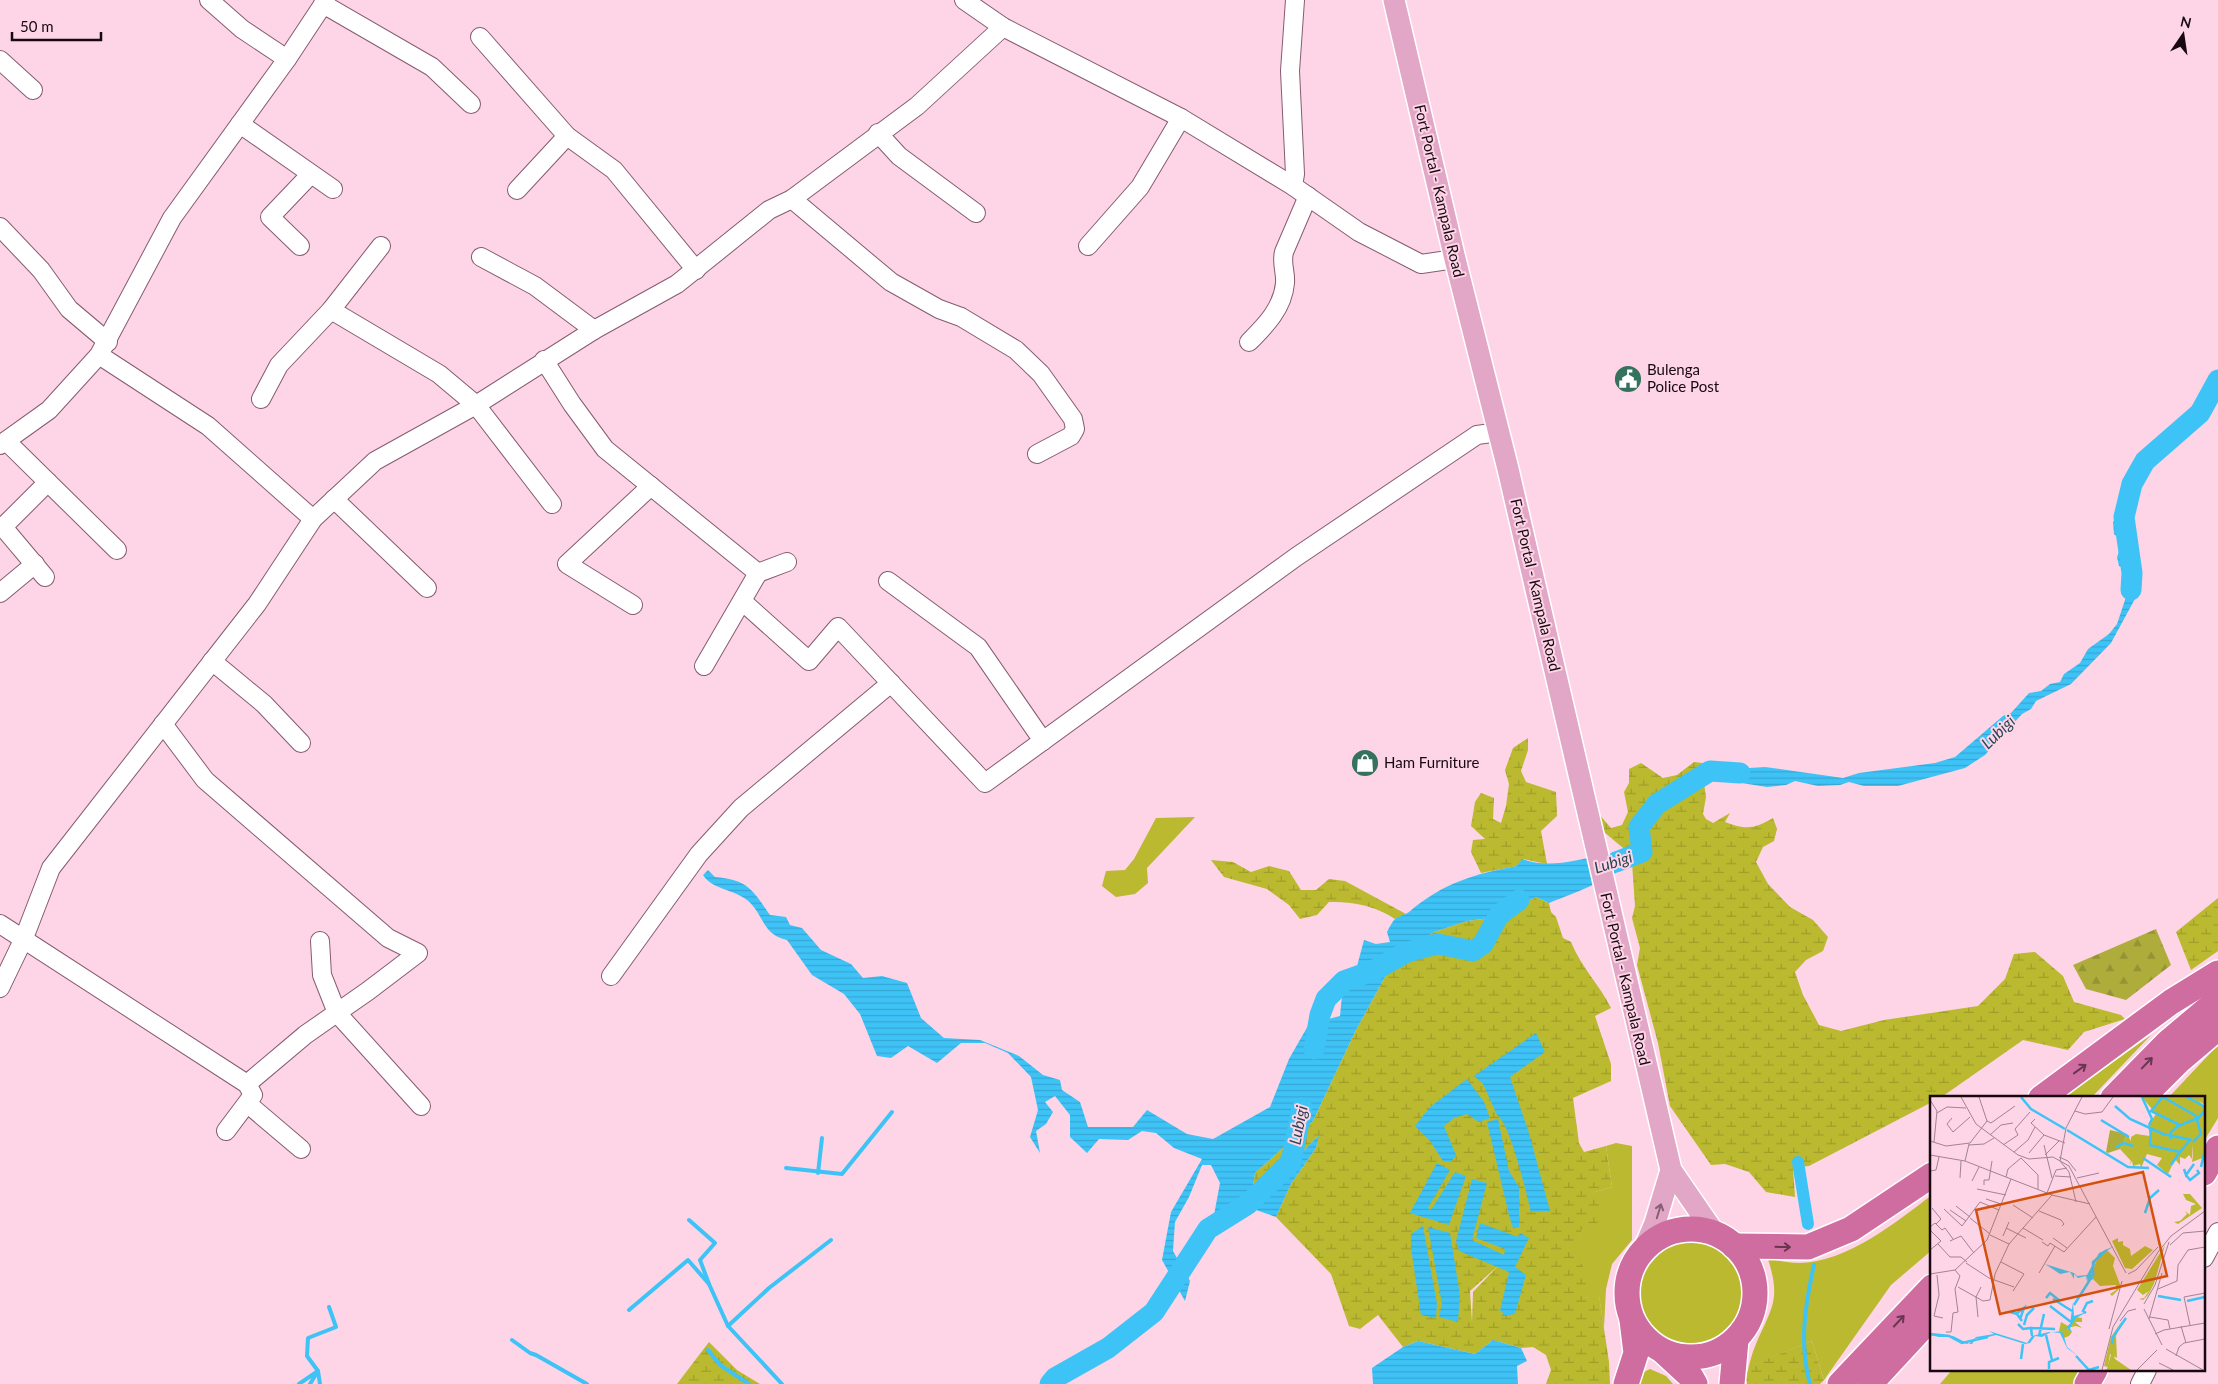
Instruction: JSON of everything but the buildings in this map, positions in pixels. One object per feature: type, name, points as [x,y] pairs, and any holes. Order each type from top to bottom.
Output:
[{"type":"highway","points":[[2044,1096],[2171,1002],[2218,973]]},
{"type":"highway","points":[[2115,1096],[2168,1042],[2218,1000]]},
{"type":"highway","points":[[2144,1096],[2179,1061],[2218,1028]]},
{"type":"highway","points":[[2206,1169],[2218,1148]]},
{"type":"highway","points":[[1626,1384],[1636,1353],[1632,1320],[1627,1302],[1627,1283],[1633,1265],[1644,1249],[1659,1238],[1677,1230],[1696,1229],[1725,1240],[1808,1247],[1851,1229],[1930,1176]]},
{"type":"highway","points":[[1662,1351],[1681,1356],[1701,1357],[1720,1351],[1736,1340],[1746,1326],[1753,1310],[1755,1293],[1749,1267],[1725,1240]]},
{"type":"highway","points":[[1840,1384],[1930,1289]]},
{"type":"highway","points":[[1872,1382],[1930,1319]]},
{"type":"highway","points":[[1632,1320],[1645,1338],[1691,1377],[1695,1384]]},
{"type":"highway","points":[[1732,1384],[1736,1340]]},
{"type":"highway","points":[[2087,1384],[2094,1372]]},
{"type":"main road","name":"Fort Portal - Kampala Road","points":[[1394,0],[1455,259],[1499,432],[1671,1170]]},
{"type":"main road","points":[[1671,1170],[1725,1240]]},
{"type":"main road","points":[[1644,1249],[1655,1223],[1671,1170]]},
{"type":"street","points":[[209,0],[242,29],[287,60]]},
{"type":"street","points":[[964,0],[1003,27],[1181,118],[1300,191],[1359,232],[1421,264],[1455,259]]},
{"type":"street","points":[[1249,342],[1269,322],[1280,304],[1285,285],[1282,261],[1300,191],[1295,174],[1290,71],[1295,0]]},
{"type":"street","points":[[117,550],[48,482],[3,443],[49,410],[103,348],[172,218],[287,60],[324,2],[432,67],[471,104]]},
{"type":"street","points":[[0,988],[24,938],[52,868],[257,604],[313,519],[375,461],[476,405],[544,360],[677,284],[769,210],[792,199],[878,133],[917,106],[1003,27]]},
{"type":"street","points":[[480,37],[567,136],[614,170],[696,270]]},
{"type":"street","points":[[0,60],[33,90]]},
{"type":"street","points":[[1088,246],[1140,187],[1181,118]]},
{"type":"street","points":[[240,124],[333,189]]},
{"type":"street","points":[[878,133],[899,156],[976,213]]},
{"type":"street","points":[[517,190],[567,136]]},
{"type":"street","points":[[300,246],[270,218],[311,174]]},
{"type":"street","points":[[792,199],[890,282],[939,309],[961,317],[1016,350],[1041,374],[1072,419],[1074,429],[1071,436],[1037,454]]},
{"type":"street","points":[[0,226],[41,270],[69,309],[103,348],[208,426],[313,519]]},
{"type":"street","points":[[261,399],[279,365],[331,310],[381,246]]},
{"type":"street","points":[[481,257],[535,286],[594,330]]},
{"type":"street","points":[[331,310],[438,374],[476,405],[552,504]]},
{"type":"street","points":[[544,360],[572,404],[605,449],[758,573]]},
{"type":"street","points":[[742,601],[809,661],[838,627],[985,783],[1312,546],[1477,435],[1499,432]]},
{"type":"street","points":[[0,594],[40,570],[3,527],[48,482]]},
{"type":"street","points":[[633,605],[568,564],[651,486]]},
{"type":"street","points":[[334,500],[427,588]]},
{"type":"street","points":[[704,666],[758,573],[787,562]]},
{"type":"street","points":[[888,581],[978,647],[1043,741]]},
{"type":"street","points":[[212,661],[264,704],[301,743]]},
{"type":"street","points":[[611,976],[699,854],[741,808],[891,683]]},
{"type":"street","points":[[163,724],[205,780],[388,938],[418,952],[305,1035],[247,1084]]},
{"type":"street","points":[[0,924],[247,1084],[252,1095],[248,1104],[226,1131]]},
{"type":"street","points":[[320,941],[322,975],[337,1013],[421,1106]]},
{"type":"street","points":[[248,1104],[301,1149]]},
{"type":"street","points":[[2206,1254],[2218,1232]]},
{"type":"street","points":[[2140,1384],[2146,1372]]},
{"type":"green space","points":[[1528,738],[1528,750],[1521,771],[1526,782],[1556,792],[1557,816],[1541,831],[1547,864],[1523,859],[1517,866],[1481,873],[1471,852],[1473,840],[1485,839],[1471,826],[1475,802],[1481,793],[1494,798],[1493,819],[1501,823],[1509,784],[1505,770],[1513,748]]},
{"type":"green space","points":[[1694,762],[1711,764],[1710,776],[1704,783],[1706,797],[1703,814],[1706,819],[1713,823],[1730,813],[1725,822],[1744,827],[1755,826],[1773,818],[1777,829],[1774,841],[1763,847],[1756,862],[1768,884],[1790,907],[1813,920],[1828,937],[1823,951],[1806,960],[1795,972],[1803,995],[1819,1025],[1841,1031],[1884,1020],[1978,1006],[2005,979],[2014,954],[2035,952],[2063,976],[2074,1002],[2121,1015],[2125,1019],[2084,1032],[2068,1050],[2023,1040],[1943,1096],[1930,1096],[1930,1103],[1809,1166],[1793,1168],[1795,1197],[1766,1192],[1749,1172],[1725,1164],[1711,1165],[1670,1106],[1658,1043],[1637,965],[1640,948],[1632,918],[1635,906],[1632,863],[1641,852],[1629,853],[1598,827],[1598,813],[1611,828],[1622,825],[1628,812],[1624,792],[1629,783],[1629,769],[1641,763],[1663,778],[1677,775]]},
{"type":"green space","points":[[1195,817],[1147,868],[1148,883],[1135,894],[1116,897],[1102,886],[1106,871],[1125,870],[1134,859],[1156,818]]},
{"type":"green space","points":[[1211,860],[1233,862],[1251,872],[1269,866],[1289,871],[1301,890],[1316,890],[1329,879],[1345,881],[1406,914],[1395,919],[1388,914],[1364,905],[1329,902],[1317,915],[1300,919],[1289,905],[1267,889],[1224,877]]},
{"type":"green space","points":[[1536,897],[1549,903],[1563,938],[1571,942],[1611,1008],[1595,1016],[1611,1064],[1611,1081],[1573,1098],[1579,1143],[1584,1152],[1606,1146],[1612,1187],[1595,1192],[1594,1199],[1600,1204],[1601,1221],[1582,1229],[1574,1254],[1587,1272],[1584,1298],[1599,1295],[1609,1362],[1610,1384],[1546,1384],[1551,1370],[1546,1355],[1533,1347],[1521,1348],[1493,1340],[1475,1354],[1418,1341],[1403,1347],[1378,1315],[1360,1329],[1349,1326],[1331,1274],[1276,1217],[1291,1184],[1316,1148],[1318,1136],[1265,1193],[1252,1195],[1255,1173],[1313,1121],[1355,1032],[1391,966],[1411,948],[1434,932],[1467,921],[1499,917]],"holes":[[[1499,1265],[1473,1292],[1472,1322],[1470,1291]]]},
{"type":"green space","points":[[2218,898],[2218,951],[2191,970],[2176,932]]},
{"type":"green space","points":[[2156,929],[2171,965],[2126,1000],[2086,989],[2073,965]]},
{"type":"green space","points":[[2151,1035],[2093,1096],[2066,1096]]},
{"type":"green space","points":[[2218,1045],[2218,1118],[2206,1138],[2206,1096],[2170,1096]]},
{"type":"green space","points":[[1616,1143],[1632,1146],[1632,1240],[1612,1264],[1606,1289],[1604,1328],[1599,1296],[1584,1298],[1573,1254],[1595,1192],[1612,1187],[1606,1146]]},
{"type":"green space","points":[[1930,1196],[1930,1252],[1891,1285],[1824,1380],[1812,1341],[1755,1364],[1746,1378],[1754,1348],[1773,1303],[1774,1284],[1768,1259],[1799,1263],[1835,1256],[1870,1239]]},
{"type":"green space","points":[[1691,1240],[1712,1244],[1731,1256],[1743,1275],[1747,1296],[1743,1317],[1731,1336],[1712,1348],[1691,1352],[1670,1348],[1651,1336],[1639,1317],[1635,1296],[1639,1275],[1651,1256],[1670,1244]]},
{"type":"green space","points":[[1812,1341],[1824,1380],[1820,1384],[1747,1384],[1746,1378],[1754,1364]]},
{"type":"green space","points":[[709,1342],[737,1370],[760,1384],[677,1384]]},
{"type":"green space","points":[[1650,1369],[1666,1376],[1673,1384],[1638,1384],[1644,1372]]},
{"type":"green space","points":[[1950,1372],[2085,1372],[2079,1384],[1940,1384]]},
{"type":"water","points":[[2178,433],[2158,458],[2141,467],[2150,449],[2165,438]]},
{"type":"water","points":[[2132,484],[2130,539],[2134,551],[2130,561],[2137,581],[2136,597],[2111,643],[2071,684],[2036,701],[2031,709],[2022,714],[1985,755],[1965,768],[1898,786],[1864,786],[1849,782],[1840,785],[1818,786],[1795,781],[1786,785],[1767,787],[1716,779],[1710,776],[1711,764],[1733,769],[1765,767],[1843,778],[1859,773],[1935,763],[1955,757],[2003,716],[2011,713],[2029,693],[2041,691],[2050,684],[2060,682],[2064,674],[2080,663],[2088,649],[2109,634],[2117,624],[2128,591],[2129,570],[2119,566],[2117,557],[2123,542],[2114,534],[2113,522],[2119,515]]},
{"type":"water","points":[[1642,852],[1622,869],[1610,876],[1549,903],[1536,897],[1499,917],[1467,921],[1434,932],[1411,948],[1391,966],[1355,1032],[1313,1121],[1255,1173],[1252,1195],[1262,1195],[1319,1135],[1316,1148],[1291,1184],[1276,1217],[1256,1210],[1227,1219],[1211,1231],[1220,1183],[1211,1165],[1202,1165],[1189,1197],[1175,1222],[1173,1251],[1190,1281],[1185,1301],[1162,1260],[1171,1212],[1202,1159],[1174,1148],[1156,1133],[1142,1131],[1128,1140],[1099,1139],[1087,1153],[1070,1137],[1070,1115],[1055,1096],[1045,1102],[1053,1112],[1046,1124],[1036,1131],[1040,1153],[1030,1137],[1038,1110],[1031,1077],[1008,1053],[985,1043],[961,1043],[937,1063],[908,1046],[891,1058],[877,1056],[860,1014],[844,994],[812,975],[787,940],[768,929],[747,900],[742,896],[712,884],[703,875],[708,870],[715,877],[742,883],[753,892],[770,915],[786,917],[790,925],[802,928],[821,950],[851,964],[863,978],[882,976],[907,983],[921,1018],[944,1038],[980,1040],[1019,1056],[1043,1075],[1060,1080],[1062,1090],[1080,1102],[1088,1127],[1133,1127],[1147,1110],[1187,1134],[1213,1139],[1270,1107],[1289,1059],[1309,1024],[1340,1016],[1342,995],[1356,970],[1364,940],[1376,944],[1390,942],[1387,932],[1395,919],[1447,887],[1473,876],[1517,866],[1522,859],[1532,862],[1553,863],[1608,854]]},
{"type":"water","points":[[1536,1033],[1545,1052],[1510,1077],[1529,1133],[1550,1211],[1531,1212],[1507,1131],[1497,1115],[1483,1084],[1474,1076]]},
{"type":"water","points":[[1467,1079],[1484,1102],[1490,1118],[1479,1122],[1467,1114],[1454,1118],[1444,1126],[1456,1155],[1451,1162],[1443,1161],[1430,1141],[1415,1126],[1430,1107]]},
{"type":"water","points":[[1498,1119],[1509,1171],[1519,1187],[1519,1227],[1513,1228],[1487,1122]]},
{"type":"water","points":[[1437,1163],[1450,1170],[1428,1208],[1431,1210],[1455,1172],[1466,1176],[1449,1225],[1410,1213]]},
{"type":"water","points":[[1472,1179],[1487,1183],[1472,1240],[1504,1255],[1505,1249],[1476,1238],[1480,1223],[1518,1237],[1520,1233],[1529,1238],[1515,1267],[1526,1275],[1515,1314],[1502,1316],[1503,1312],[1500,1311],[1509,1272],[1459,1251],[1456,1241]]},
{"type":"water","points":[[1423,1226],[1437,1304],[1436,1318],[1421,1315],[1411,1248],[1411,1234]]},
{"type":"water","points":[[1428,1227],[1450,1233],[1460,1295],[1458,1322],[1439,1317],[1442,1304]]},
{"type":"water","points":[[1493,1340],[1521,1348],[1527,1361],[1517,1366],[1518,1384],[1373,1384],[1372,1368],[1403,1347],[1418,1341],[1475,1354]]},
{"type":"waterway","name":"Lubigi","points":[[2131,590],[2132,573],[2124,517],[2132,484],[2145,461],[2200,413],[2218,380]]},
{"type":"waterway","name":"Lubigi","points":[[1616,862],[1642,852],[1639,827],[1657,804],[1710,771],[1740,773]]},
{"type":"waterway","name":"Lubigi","points":[[1314,1049],[1320,1015],[1326,999],[1344,981],[1375,970],[1405,953],[1425,947],[1438,944],[1473,951],[1483,944],[1499,915],[1519,900]]},
{"type":"waterway","name":"Lubigi","points":[[1050,1384],[1055,1378],[1108,1348],[1154,1312],[1208,1229],[1248,1204],[1291,1162],[1302,1108]]},
{"type":"waterway","points":[[786,1168],[842,1174],[892,1112]]},
{"type":"waterway","points":[[818,1173],[822,1138]]},
{"type":"waterway","points":[[1798,1162],[1808,1224]]},
{"type":"waterway","points":[[689,1220],[715,1243],[700,1260],[709,1284]]},
{"type":"waterway","points":[[728,1326],[769,1288],[831,1240]]},
{"type":"waterway","points":[[629,1310],[688,1260],[709,1284],[728,1326],[782,1384]]},
{"type":"waterway","points":[[1810,1384],[1804,1339],[1808,1295],[1814,1265]]},
{"type":"waterway","points":[[320,1384],[318,1371],[307,1356],[308,1338],[336,1327],[329,1307]]},
{"type":"waterway","points":[[512,1340],[530,1353],[587,1384]]},
{"type":"waterway","points":[[708,1350],[720,1365],[749,1384]]},
{"type":"waterway","points":[[299,1384],[318,1371],[310,1384]]},
{"type":"place","name":"Bulenga Police Post","points":[[1628,379]]},
{"type":"place","name":"Ham Furniture","points":[[1365,763]]}]
